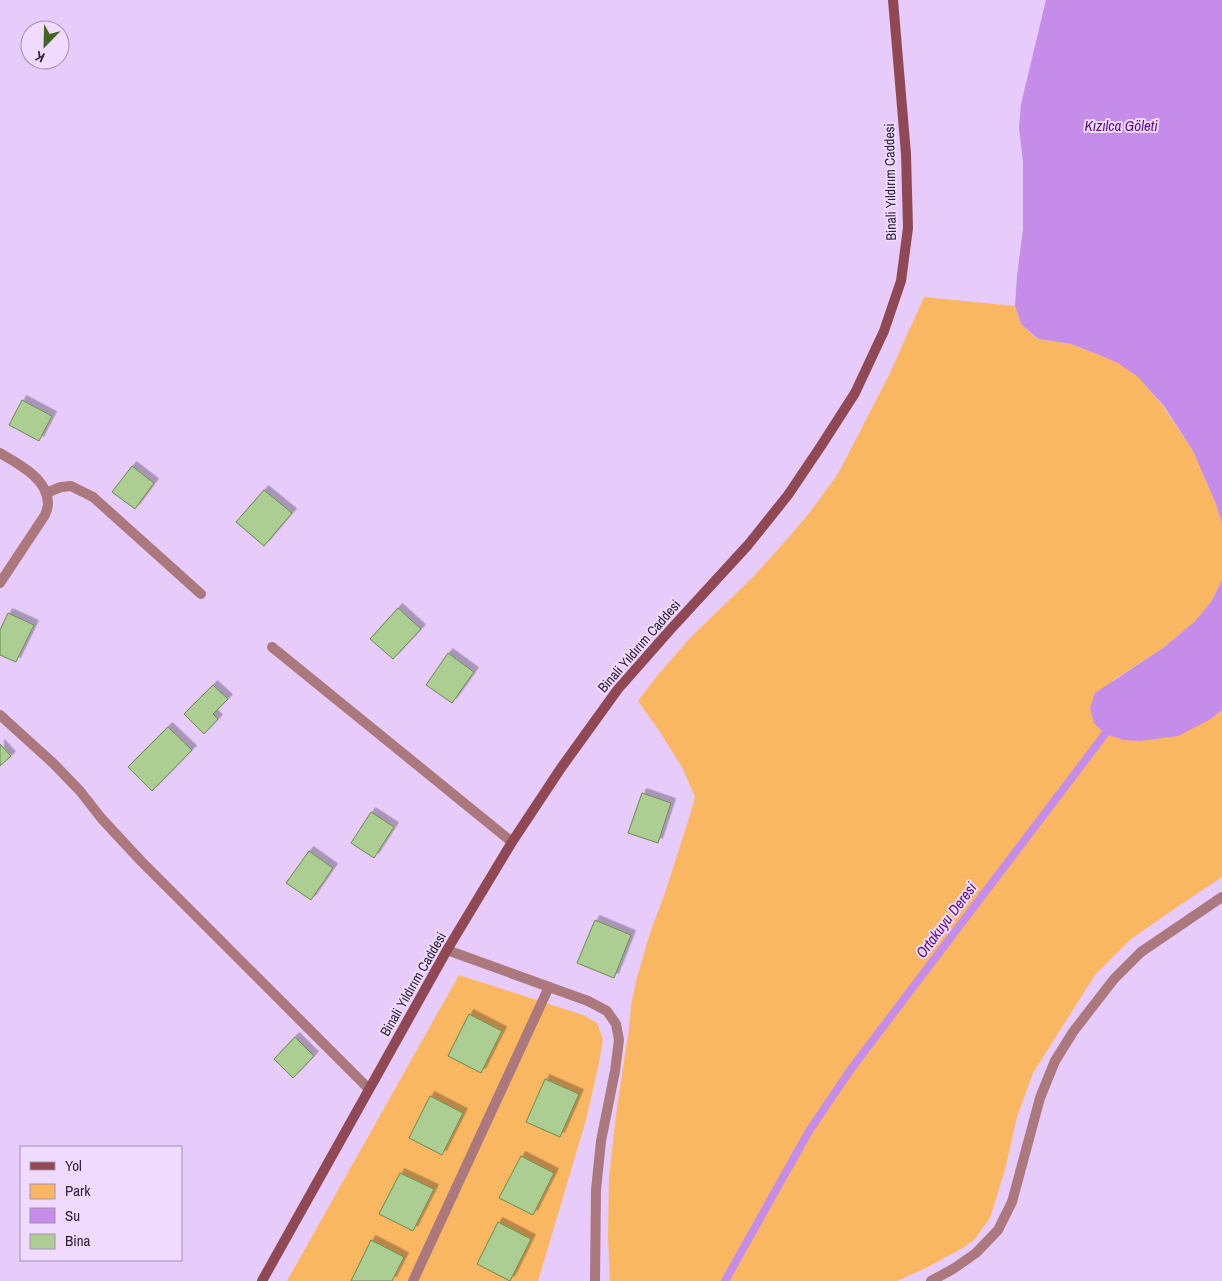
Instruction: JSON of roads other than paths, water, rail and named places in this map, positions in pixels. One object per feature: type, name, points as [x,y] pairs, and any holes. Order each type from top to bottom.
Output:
[{"type":"street","name":"Binali Yıldırım Caddesi","points":[[262,1281],[447,950],[512,842],[561,768],[618,689],[748,545],[788,495],[855,393],[884,331],[901,281],[908,228],[906,154],[893,0]]},
{"type":"lane","points":[[0,453],[26,469],[39,481],[46,493],[49,506],[0,583]]},
{"type":"lane","points":[[46,493],[60,487],[71,486],[93,497],[201,594]]},
{"type":"lane","points":[[272,647],[512,842]]},
{"type":"lane","points":[[0,716],[54,764],[146,867],[369,1090]]},
{"type":"lane","points":[[931,1281],[976,1253],[998,1230],[1012,1202],[1040,1098],[1055,1061],[1073,1032],[1114,979],[1141,952],[1222,897]]},
{"type":"lane","points":[[447,950],[588,1002],[607,1011],[616,1024],[619,1040],[601,1141],[596,1190],[595,1281]]},
{"type":"lane","points":[[413,1281],[549,987]]},
{"type":"water","name":"Kızılca Göleti","points":[[1046,0],[1222,0],[1222,524],[1216,504],[1193,451],[1164,406],[1138,377],[1118,363],[1071,344],[1038,339],[1021,324],[1015,306],[1023,229],[1023,162],[1019,128],[1021,104]]},
{"type":"water","points":[[1222,580],[1222,710],[1211,719],[1178,736],[1140,741],[1124,740],[1105,734],[1094,723],[1090,708],[1095,693],[1163,648],[1194,622],[1211,602]]},
{"type":"waterway","name":"Ortakuyu Deresi","points":[[725,1281],[809,1131],[851,1069],[1111,728]]}]
